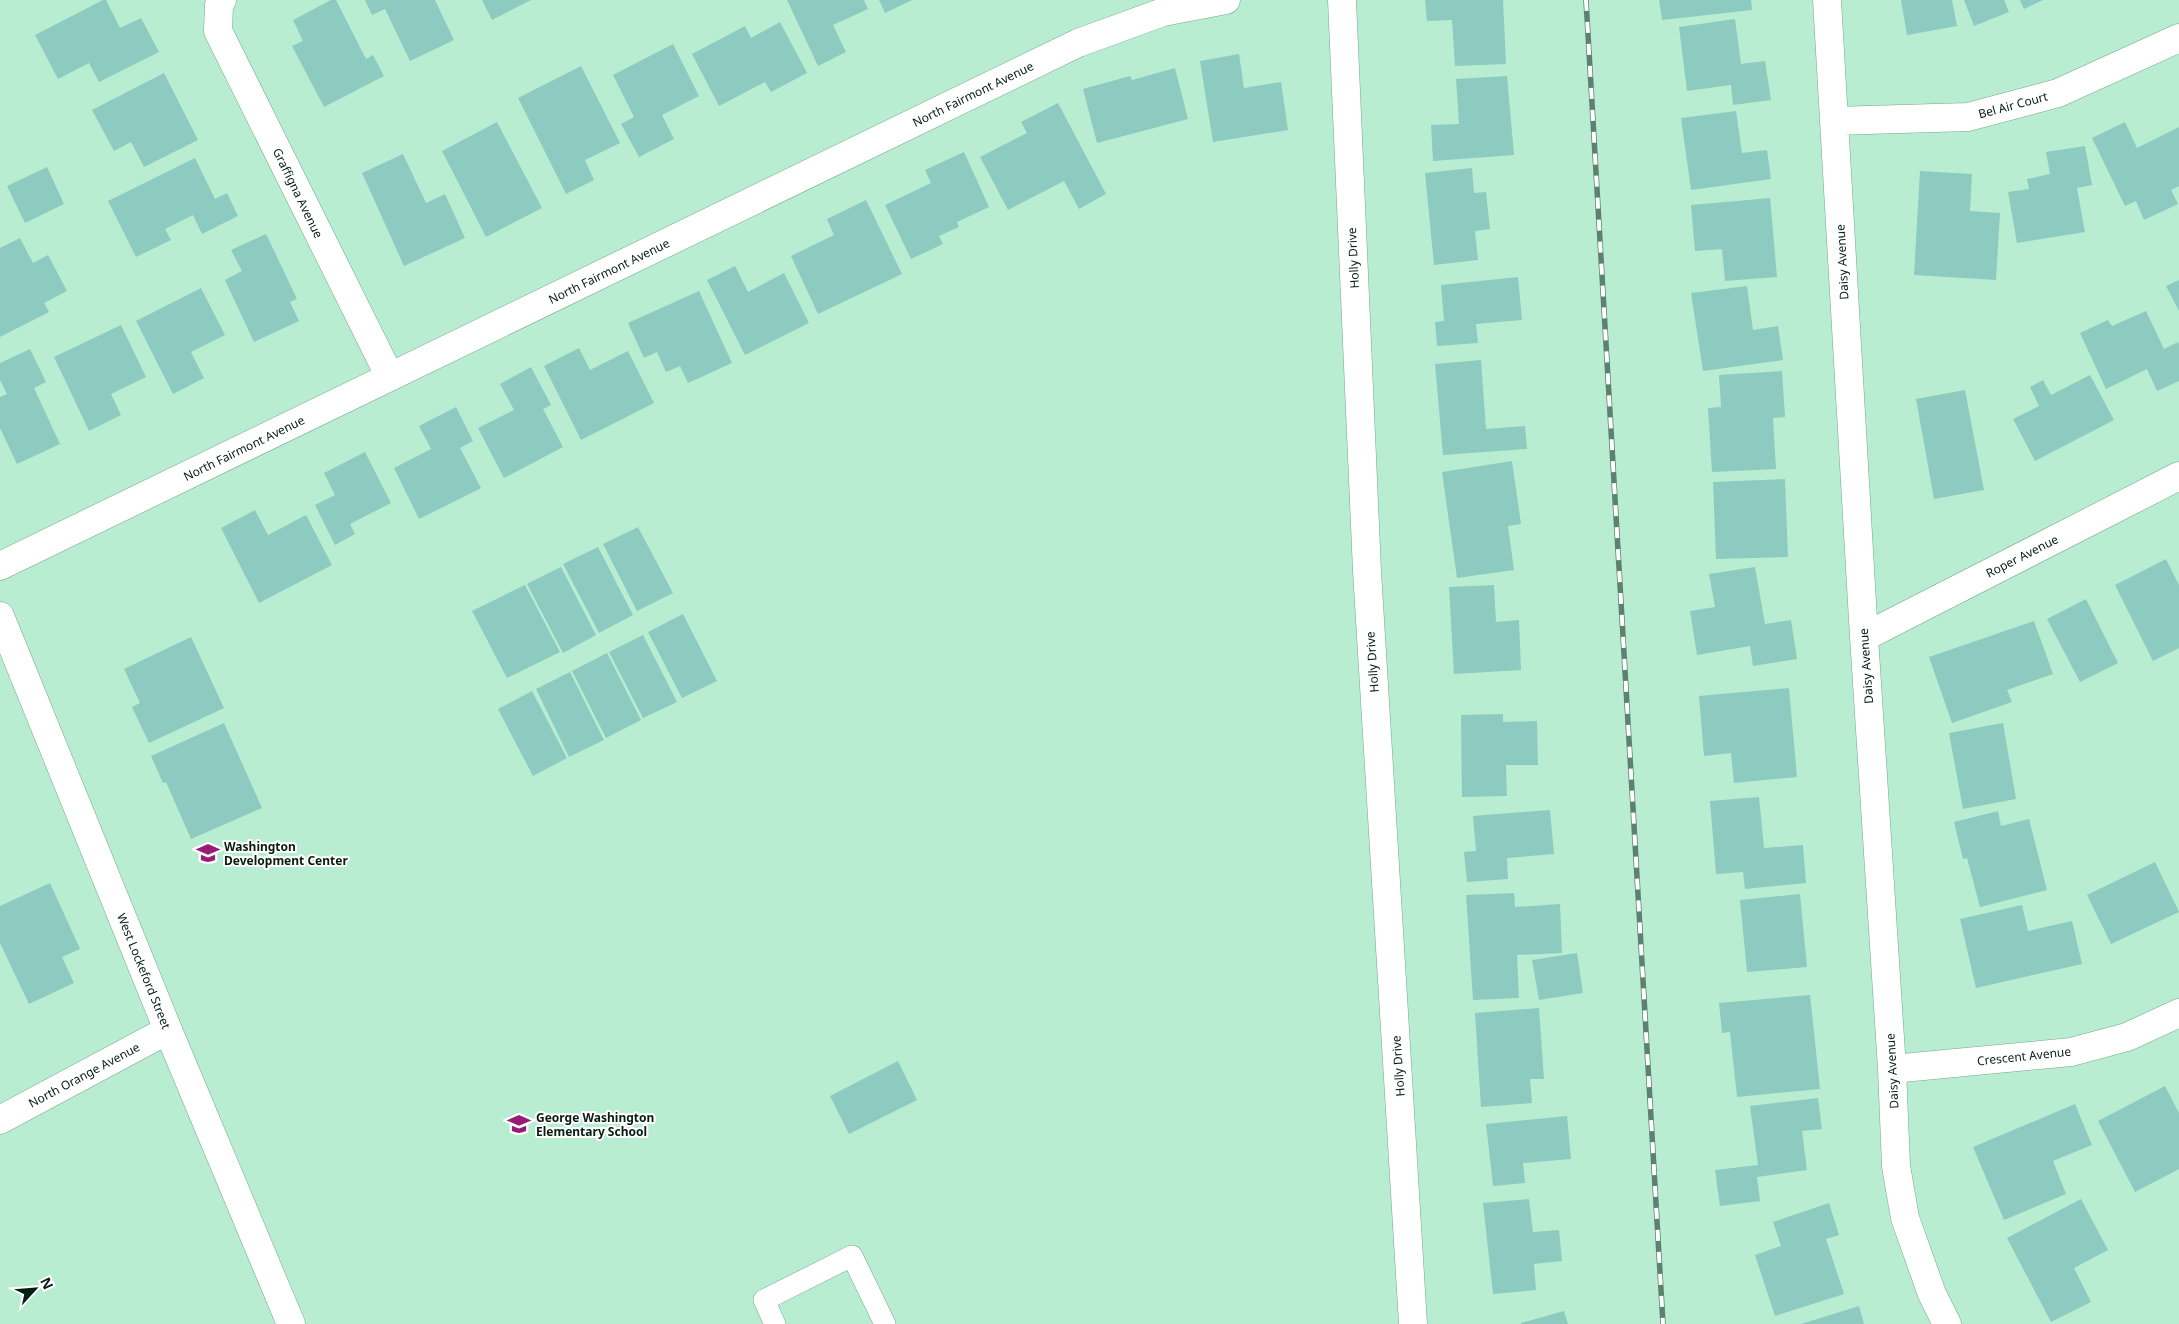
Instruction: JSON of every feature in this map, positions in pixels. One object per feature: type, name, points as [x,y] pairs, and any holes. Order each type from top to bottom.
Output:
[{"type":"street","name":"North Fairmont Avenue","points":[[0,566],[1078,43],[1163,12],[1226,0]]},
{"type":"street","name":"Holly Drive","points":[[1342,0],[1367,572],[1413,1324]]},
{"type":"street","name":"Daisy Avenue","points":[[1827,0],[1864,637],[1892,1068],[1896,1166],[1905,1218],[1932,1294],[1947,1324]]},
{"type":"street","name":"Graffigna Avenue","points":[[220,3],[218,31],[390,377]]},
{"type":"street","name":"Bel Air Court","points":[[1834,121],[1968,117],[2058,93],[2179,38]]},
{"type":"street","name":"Roper Avenue","points":[[1864,637],[2179,476]]},
{"type":"street","name":"West Lockeford Street","points":[[2,630],[291,1324]]},
{"type":"street","name":"Crescent Avenue","points":[[1892,1068],[2071,1052],[2127,1037],[2179,1013]]},
{"type":"street","name":"North Orange Avenue","points":[[0,1120],[168,1030]]},
{"type":"lane","points":[[775,1324],[764,1300],[852,1256],[885,1324]]},
{"type":"building","points":[[106,0],[120,28],[141,18],[159,52],[99,82],[89,63],[58,79],[35,35]]},
{"type":"building","points":[[331,0],[336,0],[366,59],[373,55],[384,76],[324,107],[292,46],[303,41],[293,20]]},
{"type":"building","points":[[365,0],[435,0],[454,40],[410,61],[385,9],[372,15]]},
{"type":"building","points":[[482,0],[531,0],[492,20]]},
{"type":"building","points":[[787,0],[864,0],[868,9],[833,25],[846,52],[818,66]]},
{"type":"building","points":[[879,0],[912,0],[885,13]]},
{"type":"building","points":[[1425,0],[1503,0],[1506,64],[1455,66],[1452,20],[1427,21]]},
{"type":"building","points":[[1659,0],[1751,0],[1752,10],[1662,20]]},
{"type":"building","points":[[1901,0],[1952,0],[1957,26],[1907,35]]},
{"type":"building","points":[[1964,0],[2004,0],[2009,12],[1974,26]]},
{"type":"building","points":[[2020,0],[2043,0],[2024,9]]},
{"type":"building","points":[[1735,19],[1741,64],[1765,61],[1771,100],[1733,105],[1731,85],[1687,91],[1679,27]]},
{"type":"building","points":[[780,22],[807,73],[771,92],[765,82],[719,106],[692,54],[745,26],[751,38]]},
{"type":"building","points":[[673,44],[699,96],[662,115],[674,139],[639,157],[621,124],[634,117],[613,75]]},
{"type":"building","points":[[1239,54],[1244,88],[1281,82],[1288,130],[1213,142],[1200,61]]},
{"type":"building","points":[[581,66],[620,143],[585,160],[594,180],[566,194],[518,98]]},
{"type":"building","points":[[1175,68],[1188,119],[1097,143],[1083,89],[1130,76],[1132,80]]},
{"type":"building","points":[[164,73],[198,140],[144,167],[131,142],[114,151],[92,110]]},
{"type":"building","points":[[1507,76],[1514,155],[1433,161],[1431,125],[1459,124],[1456,79]]},
{"type":"building","points":[[1058,103],[1106,194],[1079,209],[1064,181],[1008,210],[980,157],[1027,133],[1021,122]]},
{"type":"building","points":[[1736,111],[1742,153],[1767,150],[1771,179],[1691,190],[1681,118]]},
{"type":"building","points":[[497,122],[542,208],[486,237],[442,151]]},
{"type":"building","points":[[2125,122],[2137,148],[2179,127],[2179,186],[2171,190],[2178,204],[2144,220],[2136,201],[2125,206],[2092,138]]},
{"type":"building","points":[[2085,146],[2092,185],[2077,188],[2085,232],[2017,243],[2008,192],[2029,189],[2027,179],[2050,174],[2046,152]]},
{"type":"building","points":[[964,152],[989,207],[957,222],[959,227],[939,236],[943,244],[911,259],[885,205],[931,183],[925,170]]},
{"type":"building","points":[[403,154],[426,203],[445,194],[465,238],[404,266],[362,173]]},
{"type":"building","points":[[195,158],[215,199],[227,193],[238,216],[202,234],[193,215],[165,229],[171,240],[136,257],[108,201]]},
{"type":"building","points":[[47,167],[64,204],[25,223],[7,186]]},
{"type":"building","points":[[1472,168],[1474,193],[1486,192],[1490,229],[1475,231],[1478,260],[1434,265],[1425,173]]},
{"type":"building","points":[[1920,171],[1972,174],[1970,211],[2000,213],[1996,280],[1914,275]]},
{"type":"building","points":[[1770,198],[1777,277],[1725,281],[1722,249],[1695,251],[1691,205]]},
{"type":"building","points":[[866,200],[902,274],[818,314],[791,256],[834,235],[827,219]]},
{"type":"building","points":[[266,234],[297,299],[290,302],[299,321],[254,342],[225,280],[242,271],[231,250]]},
{"type":"building","points":[[20,238],[33,263],[48,255],[67,291],[44,303],[49,312],[0,337],[0,248]]},
{"type":"building","points":[[735,266],[748,292],[784,273],[809,323],[745,355],[707,280]]},
{"type":"building","points":[[1518,277],[1522,320],[1476,324],[1478,343],[1437,346],[1435,322],[1444,321],[1441,285]]},
{"type":"building","points":[[2179,280],[2179,311],[2166,286]]},
{"type":"building","points":[[1747,286],[1753,330],[1778,326],[1783,360],[1703,371],[1691,293]]},
{"type":"building","points":[[201,288],[225,335],[191,352],[204,378],[173,394],[136,321]]},
{"type":"building","points":[[699,291],[732,363],[688,383],[680,366],[666,372],[657,352],[644,358],[628,323]]},
{"type":"building","points":[[2146,311],[2164,349],[2178,342],[2179,381],[2157,391],[2147,369],[2106,389],[2080,333],[2108,320],[2112,326]]},
{"type":"building","points":[[121,325],[146,377],[111,394],[121,415],[89,431],[54,357]]},
{"type":"building","points":[[579,348],[590,370],[628,351],[654,403],[581,440],[544,366]]},
{"type":"building","points":[[30,349],[46,382],[34,388],[60,444],[17,464],[0,428],[0,397],[7,394],[0,380],[0,363]]},
{"type":"building","points":[[1481,360],[1486,429],[1525,426],[1527,449],[1443,455],[1435,364]]},
{"type":"building","points":[[531,367],[551,405],[543,409],[563,447],[504,478],[478,428],[514,410],[500,384]]},
{"type":"building","points":[[1782,371],[1785,417],[1773,418],[1776,469],[1712,472],[1708,408],[1721,407],[1719,375]]},
{"type":"building","points":[[2090,375],[2114,420],[2035,461],[2013,419],[2039,406],[2030,387],[2043,380],[2051,395]]},
{"type":"building","points":[[1965,390],[1984,490],[1934,499],[1916,399]]},
{"type":"building","points":[[456,407],[473,441],[460,448],[481,488],[419,519],[394,468],[431,449],[419,426]]},
{"type":"building","points":[[365,452],[391,503],[350,524],[355,534],[335,545],[315,505],[335,495],[324,473]]},
{"type":"building","points":[[1512,461],[1521,524],[1508,526],[1514,570],[1457,578],[1442,472]]},
{"type":"building","points":[[1785,479],[1788,557],[1716,559],[1713,482]]},
{"type":"building","points":[[255,510],[268,535],[306,515],[332,565],[259,603],[221,528]]},
{"type":"building","points":[[638,527],[673,593],[637,611],[603,544]]},
{"type":"building","points":[[598,547],[633,615],[599,633],[563,564]]},
{"type":"building","points":[[2166,559],[2179,585],[2179,648],[2153,661],[2115,585]]},
{"type":"building","points":[[561,567],[596,635],[563,653],[527,584]]},
{"type":"building","points":[[1755,567],[1765,624],[1791,620],[1797,659],[1753,666],[1750,646],[1697,655],[1690,611],[1715,607],[1709,574]]},
{"type":"building","points":[[525,585],[560,652],[507,678],[472,611]]},
{"type":"building","points":[[1494,585],[1496,622],[1519,620],[1521,670],[1454,674],[1449,587]]},
{"type":"building","points":[[2086,599],[2118,663],[2080,682],[2047,619]]},
{"type":"building","points":[[683,614],[717,681],[682,698],[648,632]]},
{"type":"building","points":[[2034,621],[2053,674],[2007,690],[2012,702],[1952,723],[1929,657]]},
{"type":"building","points":[[643,635],[677,702],[643,718],[609,652]]},
{"type":"building","points":[[191,637],[224,708],[149,743],[132,707],[140,703],[124,669]]},
{"type":"building","points":[[607,653],[641,720],[606,738],[572,671]]},
{"type":"building","points":[[570,672],[604,740],[569,757],[536,689]]},
{"type":"building","points":[[1789,688],[1797,777],[1734,783],[1731,753],[1704,756],[1699,696]]},
{"type":"building","points":[[532,691],[567,758],[533,776],[498,709]]},
{"type":"building","points":[[1503,714],[1503,722],[1537,721],[1538,765],[1506,765],[1507,796],[1462,797],[1461,715]]},
{"type":"building","points":[[224,723],[262,808],[191,839],[166,782],[163,783],[151,756]]},
{"type":"building","points":[[2003,723],[2016,799],[1963,809],[1949,733]]},
{"type":"building","points":[[1759,797],[1764,848],[1803,845],[1806,883],[1745,889],[1743,872],[1716,874],[1710,801]]},
{"type":"building","points":[[1550,810],[1554,854],[1507,858],[1508,879],[1467,882],[1464,852],[1476,851],[1473,816]]},
{"type":"building","points":[[1998,811],[2001,826],[2029,819],[2047,890],[1980,907],[1967,858],[1963,859],[1954,822]]},
{"type":"building","points":[[2155,862],[2179,912],[2111,944],[2087,895]]},
{"type":"building","points":[[50,883],[80,949],[62,957],[74,983],[29,1004],[0,943],[0,906]]},
{"type":"building","points":[[1514,893],[1515,907],[1560,904],[1562,953],[1517,955],[1519,998],[1473,1000],[1466,895]]},
{"type":"building","points":[[1800,894],[1807,967],[1747,972],[1740,900]]},
{"type":"building","points":[[2022,905],[2028,931],[2072,921],[2082,964],[1976,988],[1960,919]]},
{"type":"building","points":[[1577,953],[1583,993],[1539,1000],[1532,960]]},
{"type":"building","points":[[1810,995],[1820,1089],[1737,1097],[1730,1032],[1722,1033],[1719,1003]]},
{"type":"building","points":[[1539,1008],[1544,1079],[1530,1079],[1532,1103],[1481,1107],[1475,1013]]},
{"type":"building","points":[[898,1061],[917,1100],[849,1134],[830,1096]]},
{"type":"building","points":[[2165,1086],[2179,1113],[2179,1169],[2135,1192],[2098,1121]]},
{"type":"building","points":[[1818,1098],[1822,1129],[1802,1131],[1807,1170],[1757,1177],[1760,1201],[1720,1206],[1715,1170],[1758,1165],[1750,1106]]},
{"type":"building","points":[[2075,1104],[2092,1145],[2053,1161],[2066,1194],[2004,1220],[1973,1147]]},
{"type":"building","points":[[1567,1116],[1571,1159],[1523,1163],[1525,1183],[1493,1186],[1486,1124]]},
{"type":"building","points":[[1529,1199],[1533,1232],[1559,1230],[1562,1261],[1534,1264],[1536,1290],[1493,1294],[1483,1203]]},
{"type":"building","points":[[2081,1199],[2108,1250],[2074,1268],[2091,1302],[2051,1322],[2007,1238]]},
{"type":"building","points":[[1829,1203],[1839,1235],[1826,1239],[1844,1294],[1775,1316],[1755,1255],[1781,1246],[1773,1222]]},
{"type":"building","points":[[1859,1306],[1864,1324],[1801,1324]]},
{"type":"building","points":[[1564,1311],[1568,1324],[1521,1324],[1521,1323]]},
{"type":"railway","points":[[1586,0],[1663,1324]]},
{"type":"place","name":"Washington Development Center","points":[[208,853]]},
{"type":"place","name":"George Washington Elementary School","points":[[519,1124]]}]
